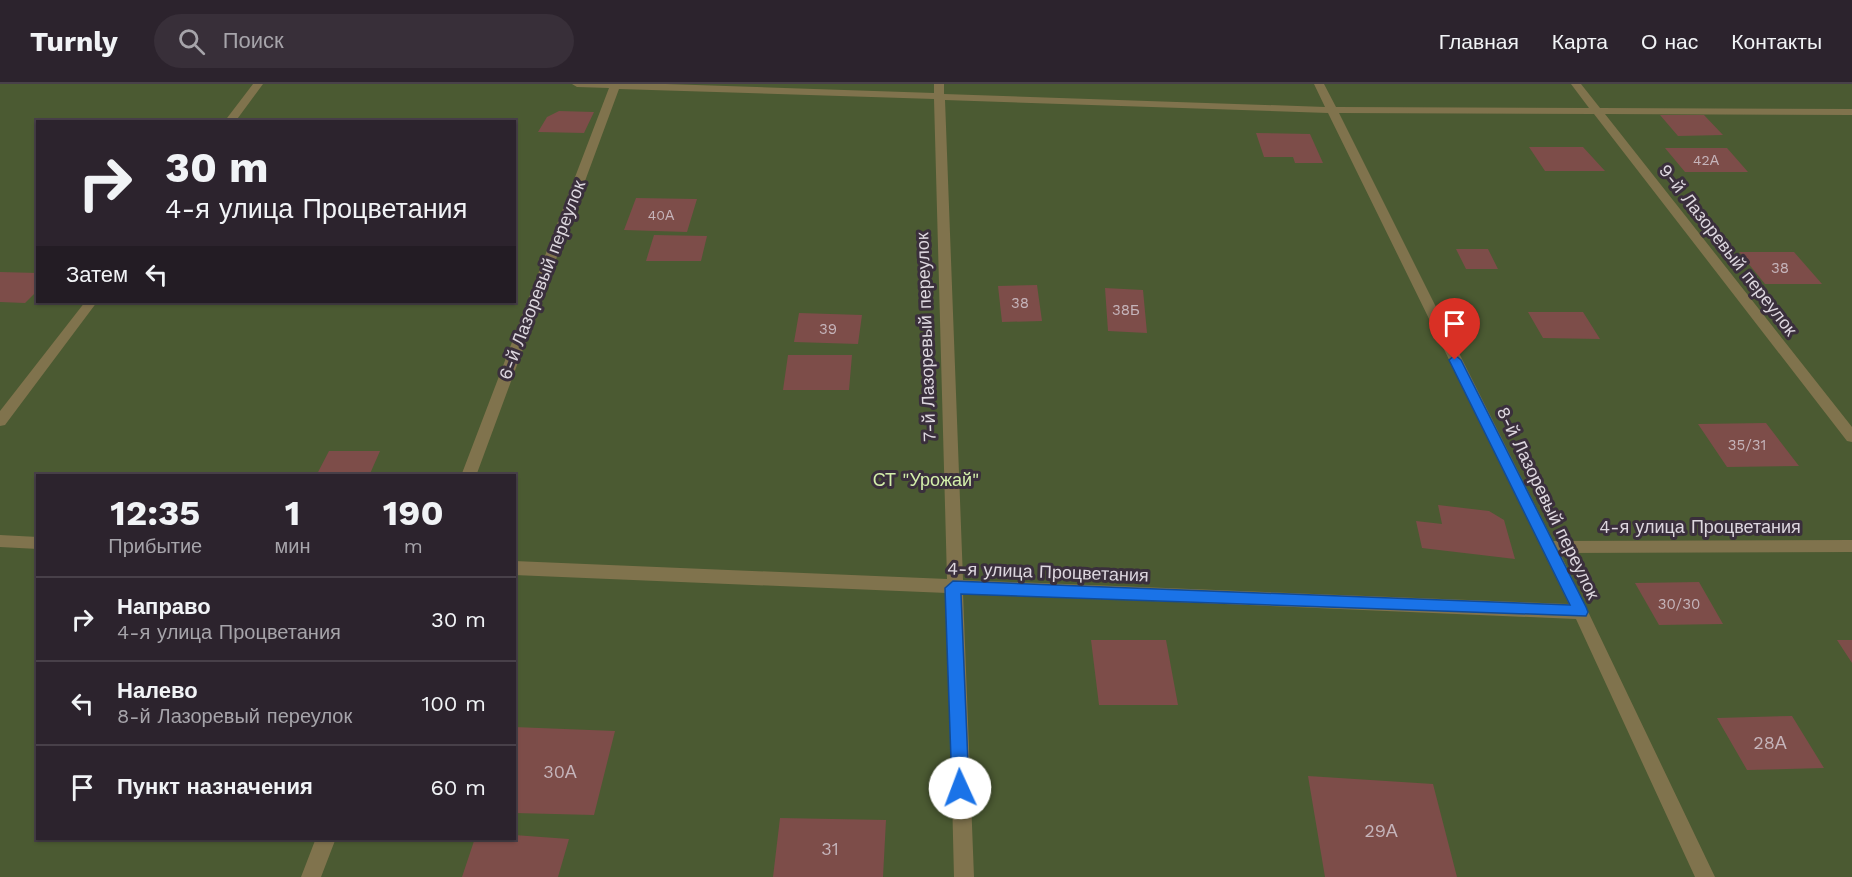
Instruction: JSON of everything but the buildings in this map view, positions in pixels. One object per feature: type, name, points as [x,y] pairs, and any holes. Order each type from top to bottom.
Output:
[{"type":"lane","points":[[231,120],[258,84]]},
{"type":"lane","points":[[577,84],[938,91],[1331,110],[1852,112]]},
{"type":"lane","name":"8-й Лазоревый переулок","points":[[1319,84],[1581,612],[1705,877]]},
{"type":"lane","name":"9-й Лазоревый переулок","points":[[1576,84],[1852,437]]},
{"type":"lane","name":"6-й Лазоревый переулок","points":[[469,474],[616,85]]},
{"type":"lane","name":"7-й Лазоревый переулок","points":[[938,91],[964,877]]},
{"type":"lane","points":[[0,420],[90,303]]},
{"type":"lane","points":[[0,541],[36,543]]},
{"type":"lane","name":"4-я улица Процветания","points":[[1548,547],[1852,546]]},
{"type":"lane","name":"4-я улица Процветания","points":[[516,568],[953,588],[1581,612]]},
{"type":"lane","points":[[311,877],[325,840]]},
{"type":"green space","name":"СТ \"Урожай\"","points":[[0,84],[1852,84],[1852,877],[0,877]]},
{"type":"route","points":[[960,788],[953,588],[1581,612],[1455,360]]}]
